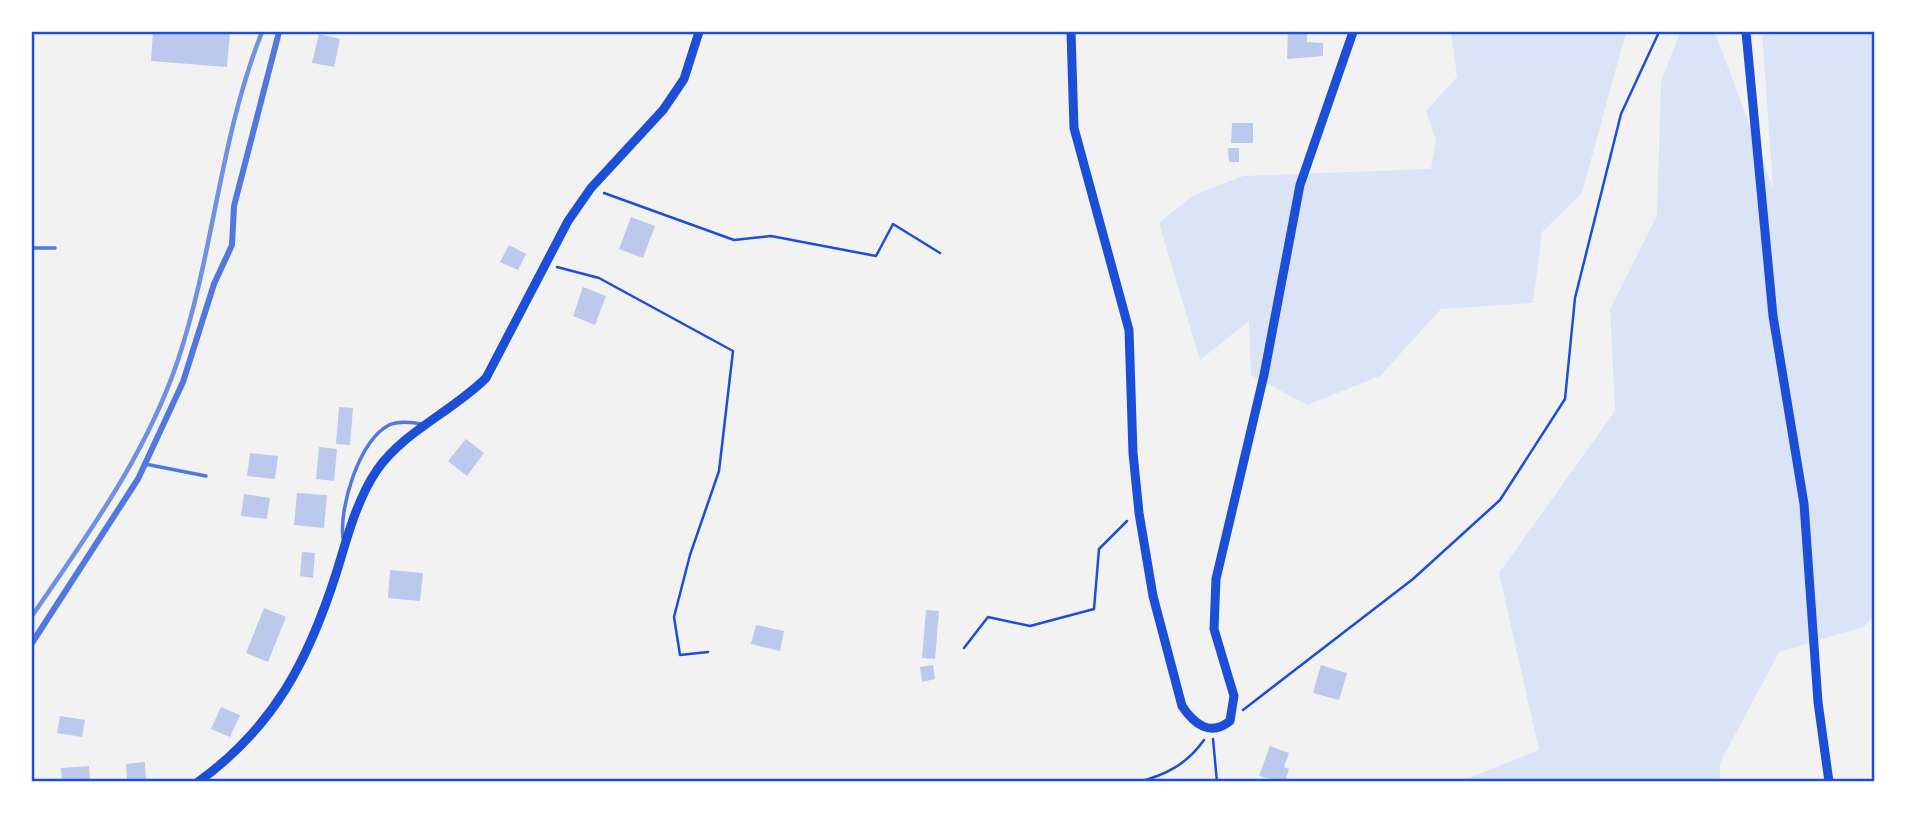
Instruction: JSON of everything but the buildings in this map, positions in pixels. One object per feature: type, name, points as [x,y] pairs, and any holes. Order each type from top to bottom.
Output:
[{"type":"main road","points":[[198,782],[221,765],[250,737],[276,706],[303,662],[357,508],[377,469],[428,425],[467,398],[486,378],[543,263],[592,188],[670,99],[684,79],[699,32]]},
{"type":"main road","points":[[1071,32],[1074,128],[1129,330],[1133,453],[1139,513],[1153,596],[1182,706],[1192,720],[1202,727],[1213,729],[1230,720],[1234,696],[1214,629],[1216,579],[1264,375],[1300,185],[1353,32]]},
{"type":"main road","points":[[1746,32],[1773,316],[1804,504],[1818,702],[1829,782]]},
{"type":"street","points":[[32,643],[145,464],[183,382],[214,284],[232,245],[234,206],[279,32]]},
{"type":"lane","points":[[32,248],[55,248]]},
{"type":"lane","points":[[344,547],[341,521],[354,472],[374,438],[390,424],[428,425]]},
{"type":"lane","points":[[145,464],[206,476]]},
{"type":"path","points":[[1230,720],[1413,579],[1500,500],[1565,399],[1575,298],[1621,114],[1659,32]]},
{"type":"path","points":[[592,188],[734,240],[771,236],[876,256],[893,224],[940,253]]},
{"type":"path","points":[[543,263],[599,278],[733,351],[719,471],[690,555],[674,617],[681,654],[708,652]]},
{"type":"path","points":[[964,648],[988,617],[1030,626],[1094,609],[1099,549],[1121,525],[1139,513]]},
{"type":"path","points":[[1138,782],[1161,776],[1192,757],[1213,729]]},
{"type":"path","points":[[1213,729],[1217,782]]},
{"type":"shaded area","points":[[1451,32],[1626,32],[1582,193],[1542,232],[1533,303],[1441,309],[1380,376],[1307,405],[1251,375],[1249,321],[1200,360],[1159,223],[1192,196],[1243,176],[1431,169],[1436,140],[1426,111],[1457,77]]},
{"type":"shaded area","points":[[1680,32],[1715,32],[1773,188],[1762,32],[1874,32],[1874,616],[1863,627],[1779,652],[1720,763],[1720,781],[1471,782],[1469,778],[1539,750],[1499,573],[1615,411],[1610,309],[1657,215],[1661,82]]},
{"type":"railway","points":[[32,616],[114,493],[150,429],[165,395],[190,319],[236,112],[262,32]]}]
